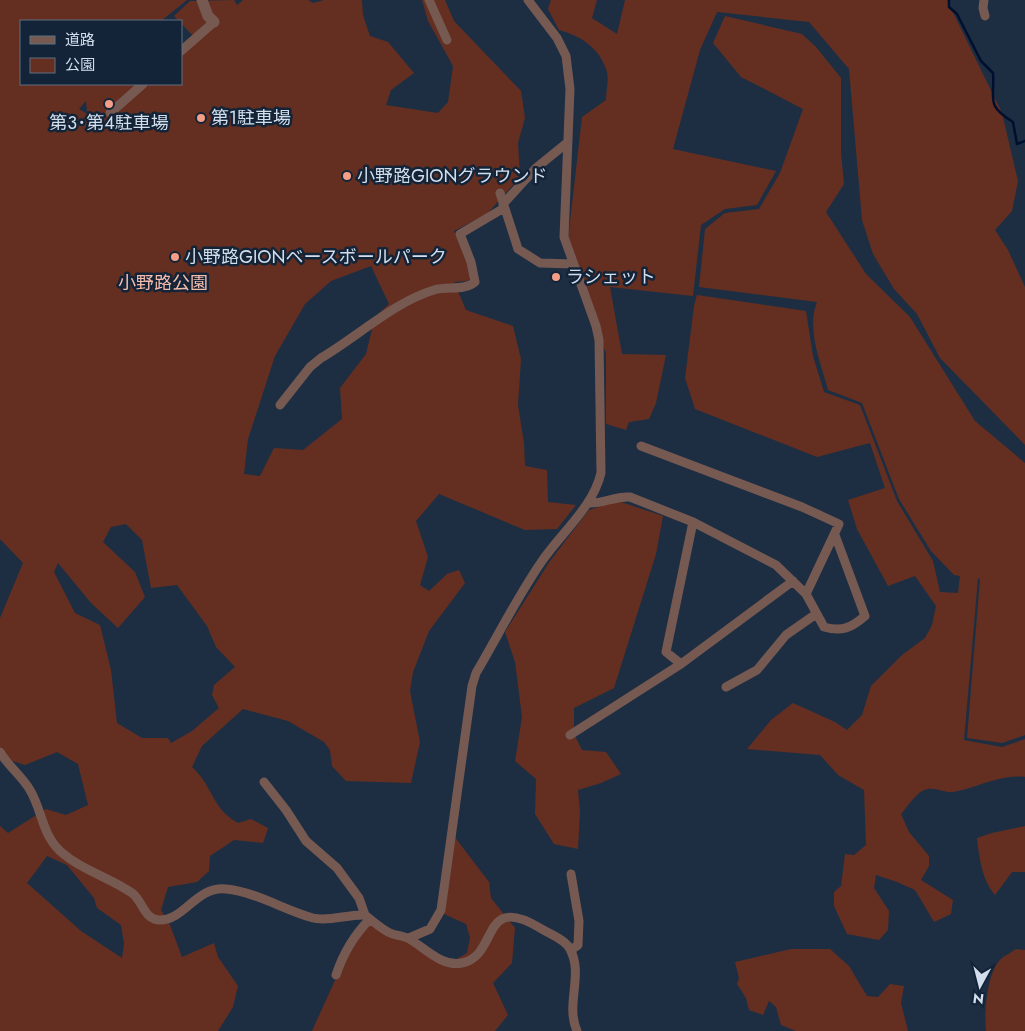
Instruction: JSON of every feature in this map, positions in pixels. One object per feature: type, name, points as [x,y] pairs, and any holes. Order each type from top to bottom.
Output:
[{"type":"street","points":[[182,50],[214,22],[208,16],[202,0]]},
{"type":"street","points":[[429,0],[447,40]]},
{"type":"street","points":[[409,938],[430,929],[441,910],[472,686],[476,673],[542,560],[588,503],[599,485],[601,473],[599,340],[592,312],[564,237],[562,224],[570,90],[566,56],[557,38],[528,0]]},
{"type":"street","points":[[984,0],[982,8],[985,16]]},
{"type":"street","points":[[110,113],[142,85]]},
{"type":"street","points":[[280,405],[316,362],[408,301],[435,289],[470,286],[474,282],[471,262],[460,234],[503,206],[536,168],[568,142]]},
{"type":"street","points":[[500,192],[518,249],[540,263],[573,264]]},
{"type":"street","points":[[641,446],[802,507],[840,524],[806,594]]},
{"type":"street","points":[[588,503],[596,503],[620,496],[694,522],[776,565],[806,594],[824,627],[837,631],[856,625],[865,616],[835,535]]},
{"type":"street","points":[[681,664],[666,652],[694,522]]},
{"type":"street","points":[[570,735],[681,664],[793,581]]},
{"type":"street","points":[[726,688],[757,670],[786,635],[816,614]]},
{"type":"street","points":[[0,752],[30,789],[44,829],[58,850],[86,870],[131,892],[138,898],[150,917],[155,920],[172,918],[208,891],[225,889],[248,894],[315,919],[367,917]]},
{"type":"street","points":[[264,782],[306,840],[337,868],[359,898],[367,917],[388,932],[409,938],[445,962],[463,963],[475,956],[500,921],[515,916],[523,918],[562,941],[571,950],[576,970],[572,1008],[577,1031]]},
{"type":"street","points":[[571,874],[579,921],[578,945],[571,950]]},
{"type":"street","points":[[336,975],[367,917]]},
{"type":"green space","name":"小野路公園","points":[[0,0],[187,0],[162,20],[20,20],[20,85],[182,85],[182,54],[198,41],[182,24],[182,20],[178,20],[174,16],[190,1],[234,0],[237,5],[243,0],[308,0],[313,3],[324,0],[362,0],[363,15],[370,36],[388,42],[414,73],[391,90],[386,105],[438,113],[448,102],[453,66],[428,21],[422,0],[445,0],[454,21],[521,91],[525,118],[518,143],[520,177],[487,214],[454,231],[467,263],[470,279],[454,282],[466,310],[513,326],[521,359],[518,405],[524,443],[525,466],[547,470],[548,502],[576,505],[557,529],[525,530],[439,494],[416,521],[428,557],[420,585],[429,591],[447,574],[459,570],[465,583],[429,631],[413,672],[410,691],[420,742],[411,783],[346,781],[332,766],[330,750],[324,742],[288,721],[243,709],[202,746],[192,767],[199,774],[223,811],[238,823],[251,819],[268,828],[263,843],[234,840],[210,856],[209,871],[197,882],[168,887],[161,910],[170,925],[182,957],[214,943],[218,957],[238,986],[233,1007],[218,1031],[0,1031],[0,826],[8,833],[46,809],[66,815],[88,805],[78,764],[57,752],[25,765],[0,757],[0,618],[23,563],[0,539]],"holes":[[[86,101],[87,111],[99,117],[98,120],[79,109]],[[371,266],[389,304],[375,317],[366,354],[340,388],[342,419],[303,450],[274,448],[260,476],[244,474],[248,439],[275,356],[305,304],[331,281]],[[126,524],[142,540],[151,588],[177,585],[207,626],[216,647],[235,667],[214,685],[212,695],[219,708],[192,731],[171,743],[168,738],[142,738],[117,723],[111,670],[100,625],[75,613],[54,572],[58,563],[91,603],[118,628],[145,597],[135,572],[103,542],[111,527]],[[47,856],[67,865],[94,898],[97,908],[121,925],[124,944],[122,958],[81,931],[27,883]]]},
{"type":"green space","points":[[551,0],[597,0],[592,18],[617,34],[625,0],[947,0],[1002,113],[1018,181],[1012,211],[995,230],[1008,250],[1025,287],[1025,445],[940,358],[917,314],[894,289],[873,254],[862,220],[849,69],[809,22],[717,12],[700,50],[673,149],[776,171],[757,205],[725,209],[701,225],[693,296],[610,287],[622,354],[666,355],[656,403],[649,419],[629,422],[626,430],[606,424],[606,353],[590,314],[568,239],[582,117],[606,100],[608,75],[600,56],[589,44],[559,30],[548,9]]},
{"type":"green space","points":[[725,16],[802,34],[816,47],[841,78],[841,153],[844,184],[826,212],[866,274],[910,317],[975,421],[1025,463],[1025,735],[1002,743],[967,738],[980,579],[978,578],[964,740],[1002,747],[1025,739],[1025,777],[997,779],[953,792],[926,789],[913,799],[901,814],[909,832],[929,856],[929,866],[921,880],[953,900],[951,914],[934,922],[915,890],[876,875],[874,888],[889,911],[888,930],[879,940],[847,934],[834,906],[834,892],[841,886],[845,854],[854,855],[866,845],[864,790],[838,775],[820,755],[747,749],[771,720],[793,703],[835,722],[847,730],[862,715],[871,686],[902,655],[925,638],[932,625],[936,606],[915,576],[888,586],[857,529],[848,500],[885,488],[870,443],[817,457],[695,409],[685,378],[697,295],[806,311],[813,356],[824,392],[860,405],[897,501],[933,561],[940,592],[958,593],[960,576],[954,575],[931,551],[899,499],[862,403],[828,390],[814,335],[814,312],[817,302],[699,287],[705,229],[725,213],[759,209],[780,173],[803,109],[741,77],[713,43]]},
{"type":"green space","points":[[618,501],[663,516],[656,554],[614,688],[574,708],[574,734],[582,750],[606,752],[621,774],[578,790],[580,811],[578,849],[554,844],[535,814],[536,779],[515,761],[522,717],[515,662],[505,632],[550,561],[589,510]]},
{"type":"green space","points":[[1025,826],[1025,872],[1012,872],[995,895],[984,875],[977,838]]},
{"type":"green space","points":[[454,836],[489,882],[491,898],[515,928],[512,963],[493,983],[508,1015],[495,1031],[312,1031],[342,965],[370,921],[444,958],[455,960],[467,953],[470,938],[466,924],[444,914]]},
{"type":"green space","points":[[791,949],[830,949],[849,966],[867,996],[878,997],[890,984],[904,986],[901,1003],[908,1031],[796,1031],[781,1025],[776,1007],[769,1001],[763,1015],[749,1010],[746,998],[737,984],[739,978],[735,962]]},
{"type":"green space","points":[[1016,949],[1025,950],[1025,1031],[986,1031],[986,1005],[992,975],[999,961]]},
{"type":"waterway","points":[[949,0],[949,7],[957,14],[981,61],[993,73],[993,101],[995,106],[998,111],[1013,122],[1017,144],[1025,141]]},
{"type":"place","name":"第3･第4駐車場","points":[[109,104]]},
{"type":"place","name":"第1駐車場","points":[[201,118]]},
{"type":"place","name":"小野路GIONグラウンド","points":[[347,176]]},
{"type":"place","name":"小野路GIONベースボールパーク","points":[[175,257]]},
{"type":"place","name":"ラシェット","points":[[556,277]]}]
